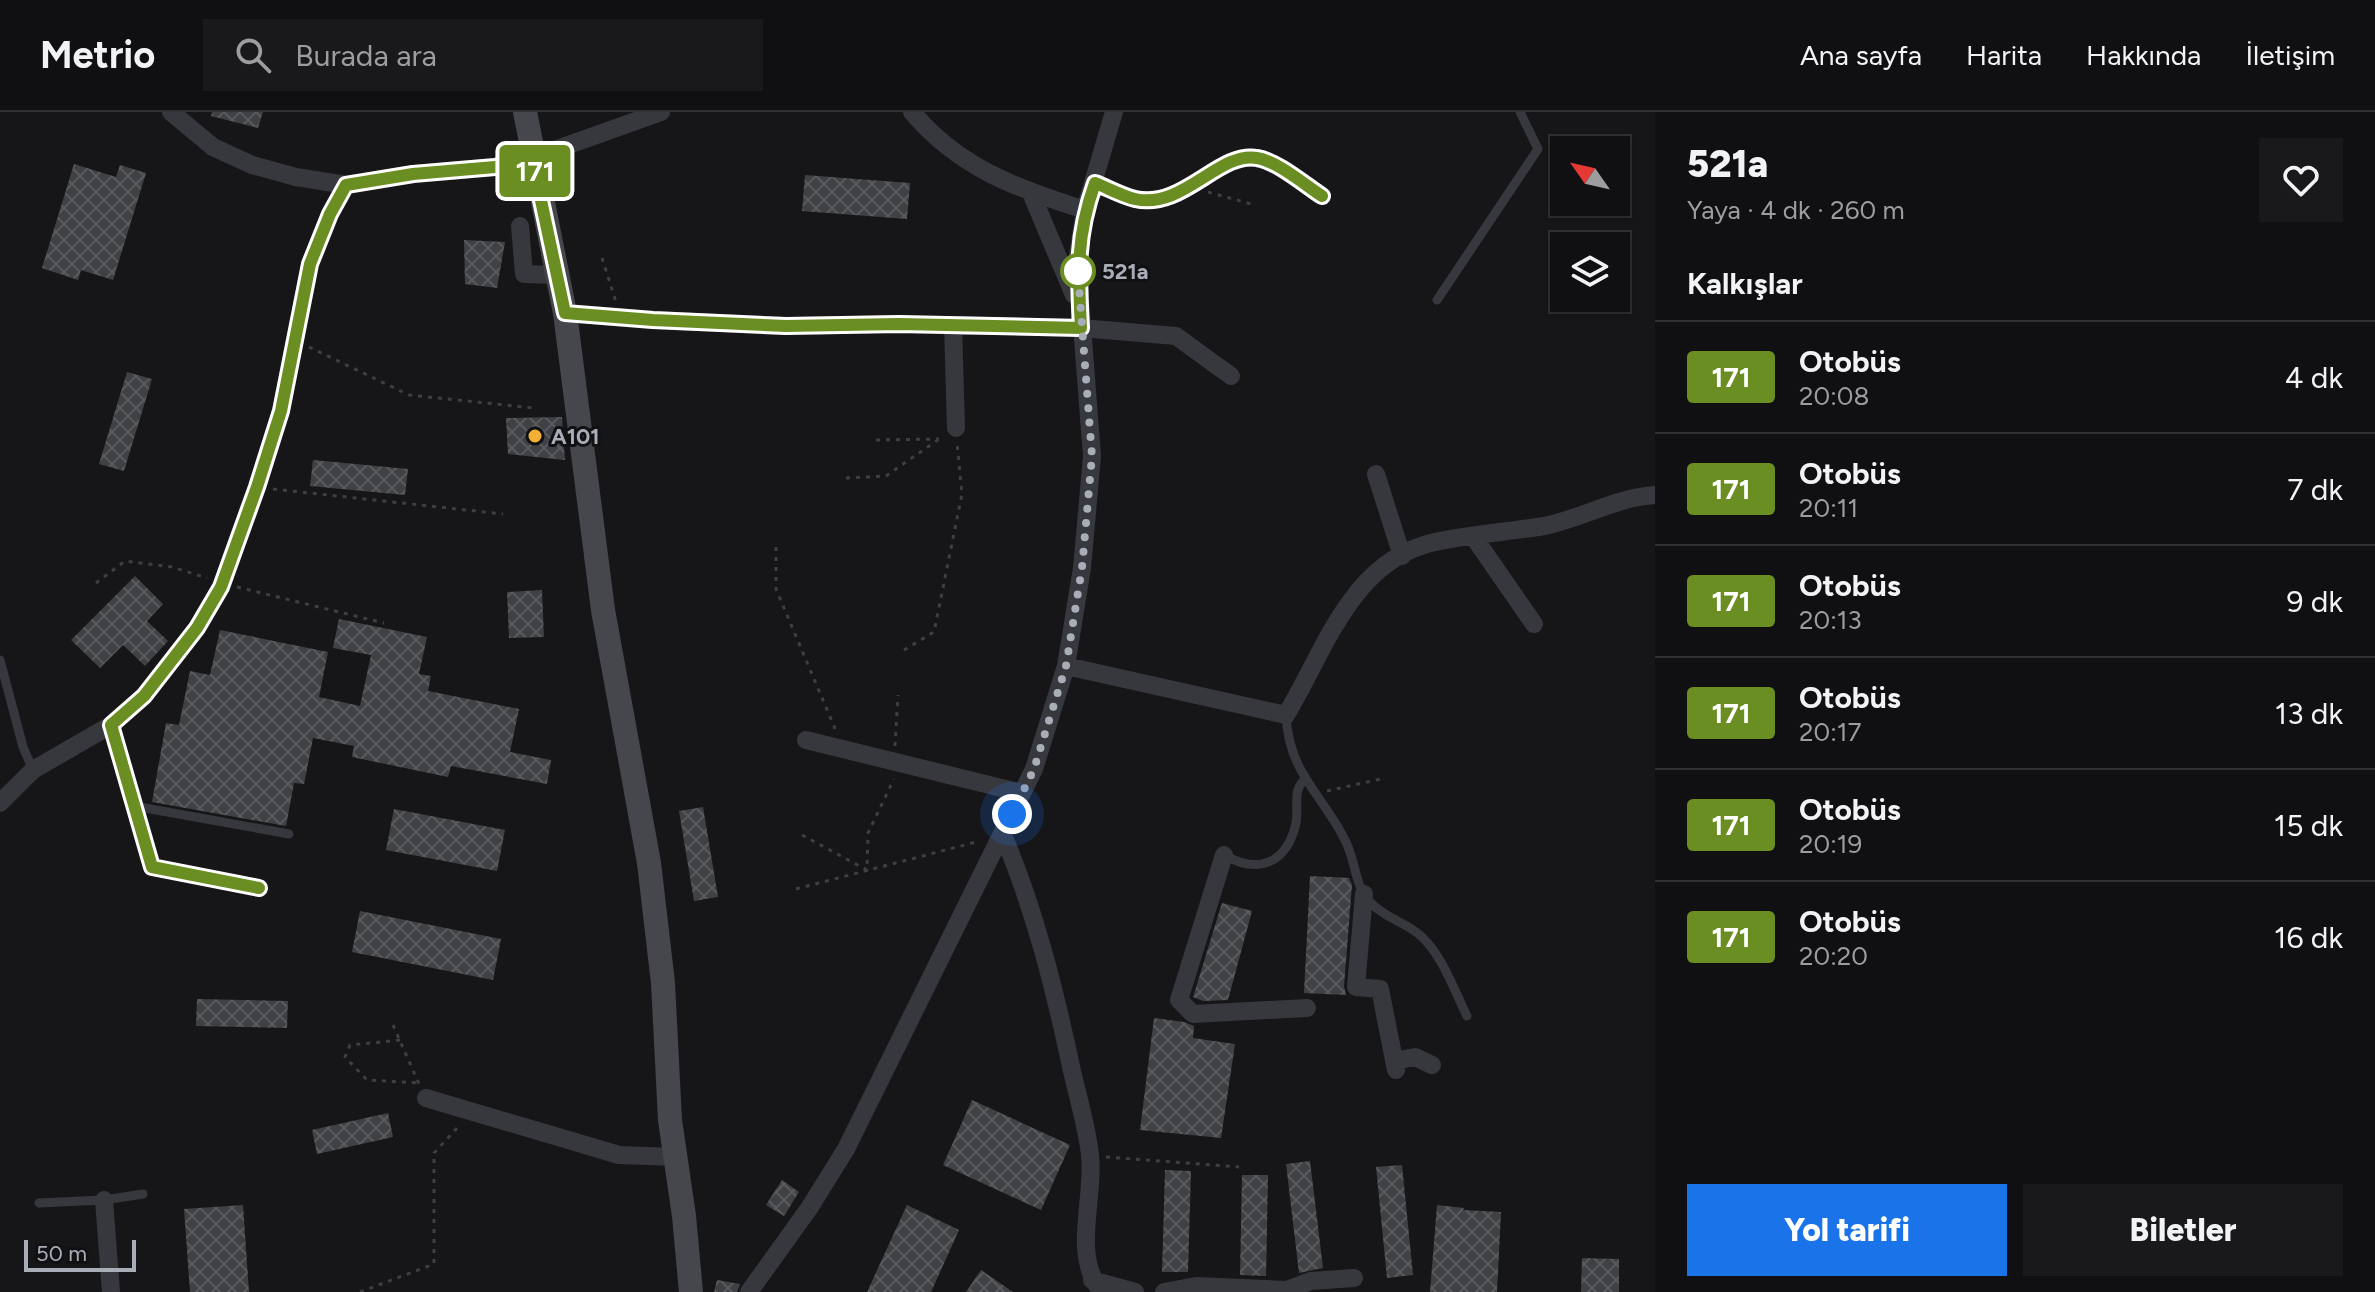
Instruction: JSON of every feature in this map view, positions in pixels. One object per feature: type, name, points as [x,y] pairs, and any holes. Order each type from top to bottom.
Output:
[{"type":"street","points":[[171,112],[213,147],[252,165],[296,177],[346,185],[413,174],[495,167],[532,158],[661,112]]},
{"type":"street","points":[[525,112],[565,313],[603,610],[649,863],[663,983],[670,1120],[691,1292]]},
{"type":"street","points":[[912,112],[951,152],[982,170],[1031,193],[1085,210]]},
{"type":"street","points":[[749,1292],[810,1207],[846,1149],[1034,769],[1066,666],[1082,568],[1092,456],[1077,261],[1085,210],[1114,112]]},
{"type":"street","points":[[1095,183],[1137,200],[1160,199],[1179,193],[1240,160],[1256,157],[1271,163],[1322,196]]},
{"type":"street","points":[[0,803],[33,770],[111,725],[144,696],[197,628],[222,583],[257,487],[281,411],[310,264],[330,214],[346,185]]},
{"type":"street","points":[[1031,193],[1080,308]]},
{"type":"street","points":[[520,226],[524,274],[557,275]]},
{"type":"street","points":[[565,313],[786,326],[1081,328],[1176,336],[1231,376]]},
{"type":"street","points":[[953,325],[956,428]]},
{"type":"street","points":[[1376,474],[1402,556]]},
{"type":"street","points":[[1066,666],[1286,715],[1347,604],[1383,567],[1433,542],[1567,521],[1627,500],[1655,495]]},
{"type":"street","points":[[1473,536],[1534,624]]},
{"type":"street","points":[[806,740],[1022,793]]},
{"type":"street","points":[[1003,835],[1056,999],[1090,1156],[1087,1262],[1097,1286],[1135,1292]]},
{"type":"street","points":[[1224,855],[1179,1000],[1193,1014],[1307,1008]]},
{"type":"street","points":[[1364,894],[1356,987],[1380,989],[1395,1065],[1415,1057],[1432,1065]]},
{"type":"street","points":[[422,1091],[473,1112],[619,1155],[676,1157]]},
{"type":"street","points":[[104,1200],[111,1292]]},
{"type":"street","points":[[1164,1292],[1196,1286],[1287,1290],[1311,1281],[1354,1278]]},
{"type":"lane","points":[[1437,300],[1538,149],[1520,112]]},
{"type":"lane","points":[[0,660],[23,747],[33,770]]},
{"type":"lane","points":[[1286,715],[1289,745],[1304,780],[1345,840],[1355,860],[1355,872],[1364,894],[1378,910],[1410,928],[1427,942],[1467,1016]]},
{"type":"lane","points":[[111,725],[152,867],[259,888]]},
{"type":"lane","points":[[1224,855],[1249,866],[1264,865],[1277,857],[1292,834],[1297,814],[1297,790],[1304,780]]},
{"type":"lane","points":[[134,806],[289,834]]},
{"type":"lane","points":[[39,1203],[104,1200],[143,1194]]},
{"type":"path","points":[[1189,187],[1251,204]]},
{"type":"path","points":[[602,258],[621,317]]},
{"type":"path","points":[[295,340],[409,395],[534,408]]},
{"type":"path","points":[[846,478],[886,476],[956,428],[962,494],[934,632],[904,650]]},
{"type":"path","points":[[876,440],[939,439]]},
{"type":"path","points":[[257,487],[503,514]]},
{"type":"path","points":[[776,547],[776,589],[843,749]]},
{"type":"path","points":[[96,583],[125,561],[172,567],[222,583],[384,623]]},
{"type":"path","points":[[867,870],[868,833],[898,763],[898,695]]},
{"type":"path","points":[[1316,794],[1385,778]]},
{"type":"path","points":[[802,835],[867,870]]},
{"type":"path","points":[[796,889],[1003,835]]},
{"type":"path","points":[[393,1025],[422,1091]]},
{"type":"path","points":[[400,1040],[350,1045],[345,1057],[367,1080],[422,1091]]},
{"type":"path","points":[[360,1292],[434,1264],[434,1153],[473,1112]]},
{"type":"path","points":[[1090,1156],[1239,1167]]},
{"type":"building","points":[[212,112],[263,112],[258,128],[211,116]]},
{"type":"building","points":[[74,164],[116,177],[120,165],[146,173],[113,280],[81,270],[78,280],[42,268]]},
{"type":"building","points":[[805,175],[910,183],[907,219],[802,211]]},
{"type":"building","points":[[464,240],[505,242],[497,288],[465,284]]},
{"type":"building","points":[[127,372],[152,379],[124,471],[99,464]]},
{"type":"building","name":"A101","points":[[562,417],[565,460],[508,454],[506,418]]},
{"type":"building","points":[[313,460],[408,469],[405,495],[310,486]]},
{"type":"building","points":[[135,576],[163,604],[147,621],[168,641],[145,666],[123,645],[100,668],[71,640]]},
{"type":"building","points":[[542,590],[544,637],[509,638],[507,592]]},
{"type":"building","points":[[339,619],[427,637],[419,674],[431,676],[428,691],[519,709],[510,752],[551,760],[547,784],[451,766],[448,777],[352,757],[354,746],[313,738],[304,784],[294,783],[286,826],[152,802],[166,723],[179,725],[190,671],[210,675],[220,630],[328,652],[319,697],[360,706],[371,655],[333,648]]},
{"type":"building","points":[[703,807],[718,897],[694,901],[679,811]]},
{"type":"building","points":[[394,809],[505,830],[497,871],[386,850]]},
{"type":"building","points":[[1310,876],[1349,878],[1352,885],[1344,986],[1346,995],[1304,993]]},
{"type":"building","points":[[1222,903],[1252,911],[1228,1000],[1203,1001],[1193,997]]},
{"type":"building","points":[[360,911],[501,939],[493,980],[352,952]]},
{"type":"building","points":[[197,999],[288,1001],[287,1028],[196,1026]]},
{"type":"building","points":[[1154,1018],[1194,1026],[1193,1038],[1235,1044],[1221,1138],[1140,1130]]},
{"type":"building","points":[[972,1100],[1070,1145],[1041,1210],[943,1165]]},
{"type":"building","points":[[388,1113],[393,1137],[317,1154],[312,1130]]},
{"type":"building","points":[[1310,1161],[1323,1268],[1299,1273],[1286,1164]]},
{"type":"building","points":[[1402,1165],[1413,1275],[1387,1278],[1376,1167]]},
{"type":"building","points":[[1165,1170],[1191,1171],[1188,1272],[1162,1272]]},
{"type":"building","points":[[1242,1175],[1268,1175],[1266,1276],[1240,1275]]},
{"type":"building","points":[[782,1180],[799,1192],[784,1216],[766,1205]]},
{"type":"building","points":[[243,1205],[249,1292],[190,1292],[184,1209]]},
{"type":"building","points":[[907,1205],[959,1230],[931,1292],[867,1292]]},
{"type":"building","points":[[1437,1205],[1501,1212],[1497,1292],[1430,1292]]},
{"type":"building","points":[[1582,1258],[1619,1259],[1619,1292],[1581,1292]]},
{"type":"building","points":[[981,1270],[1013,1292],[966,1292]]},
{"type":"building","points":[[717,1280],[740,1284],[737,1292],[714,1292]]},
{"type":"bus line","name":"171","points":[[259,888],[152,867],[111,725],[144,696],[197,628],[221,587],[281,411],[310,264],[330,214],[346,185],[413,174],[495,167],[532,158],[565,313],[786,326],[899,324],[1081,328],[1077,261],[1085,210],[1095,183],[1137,200],[1160,199],[1179,193],[1240,160],[1256,157],[1271,163],[1322,196]]},
{"type":"place","name":"521a","points":[[1078,271]]},
{"type":"place","name":"A101","points":[[535,436]]},
{"type":"route","points":[[1012,814],[1034,769],[1066,666],[1082,568],[1092,456],[1077,261],[1078,271]]}]
